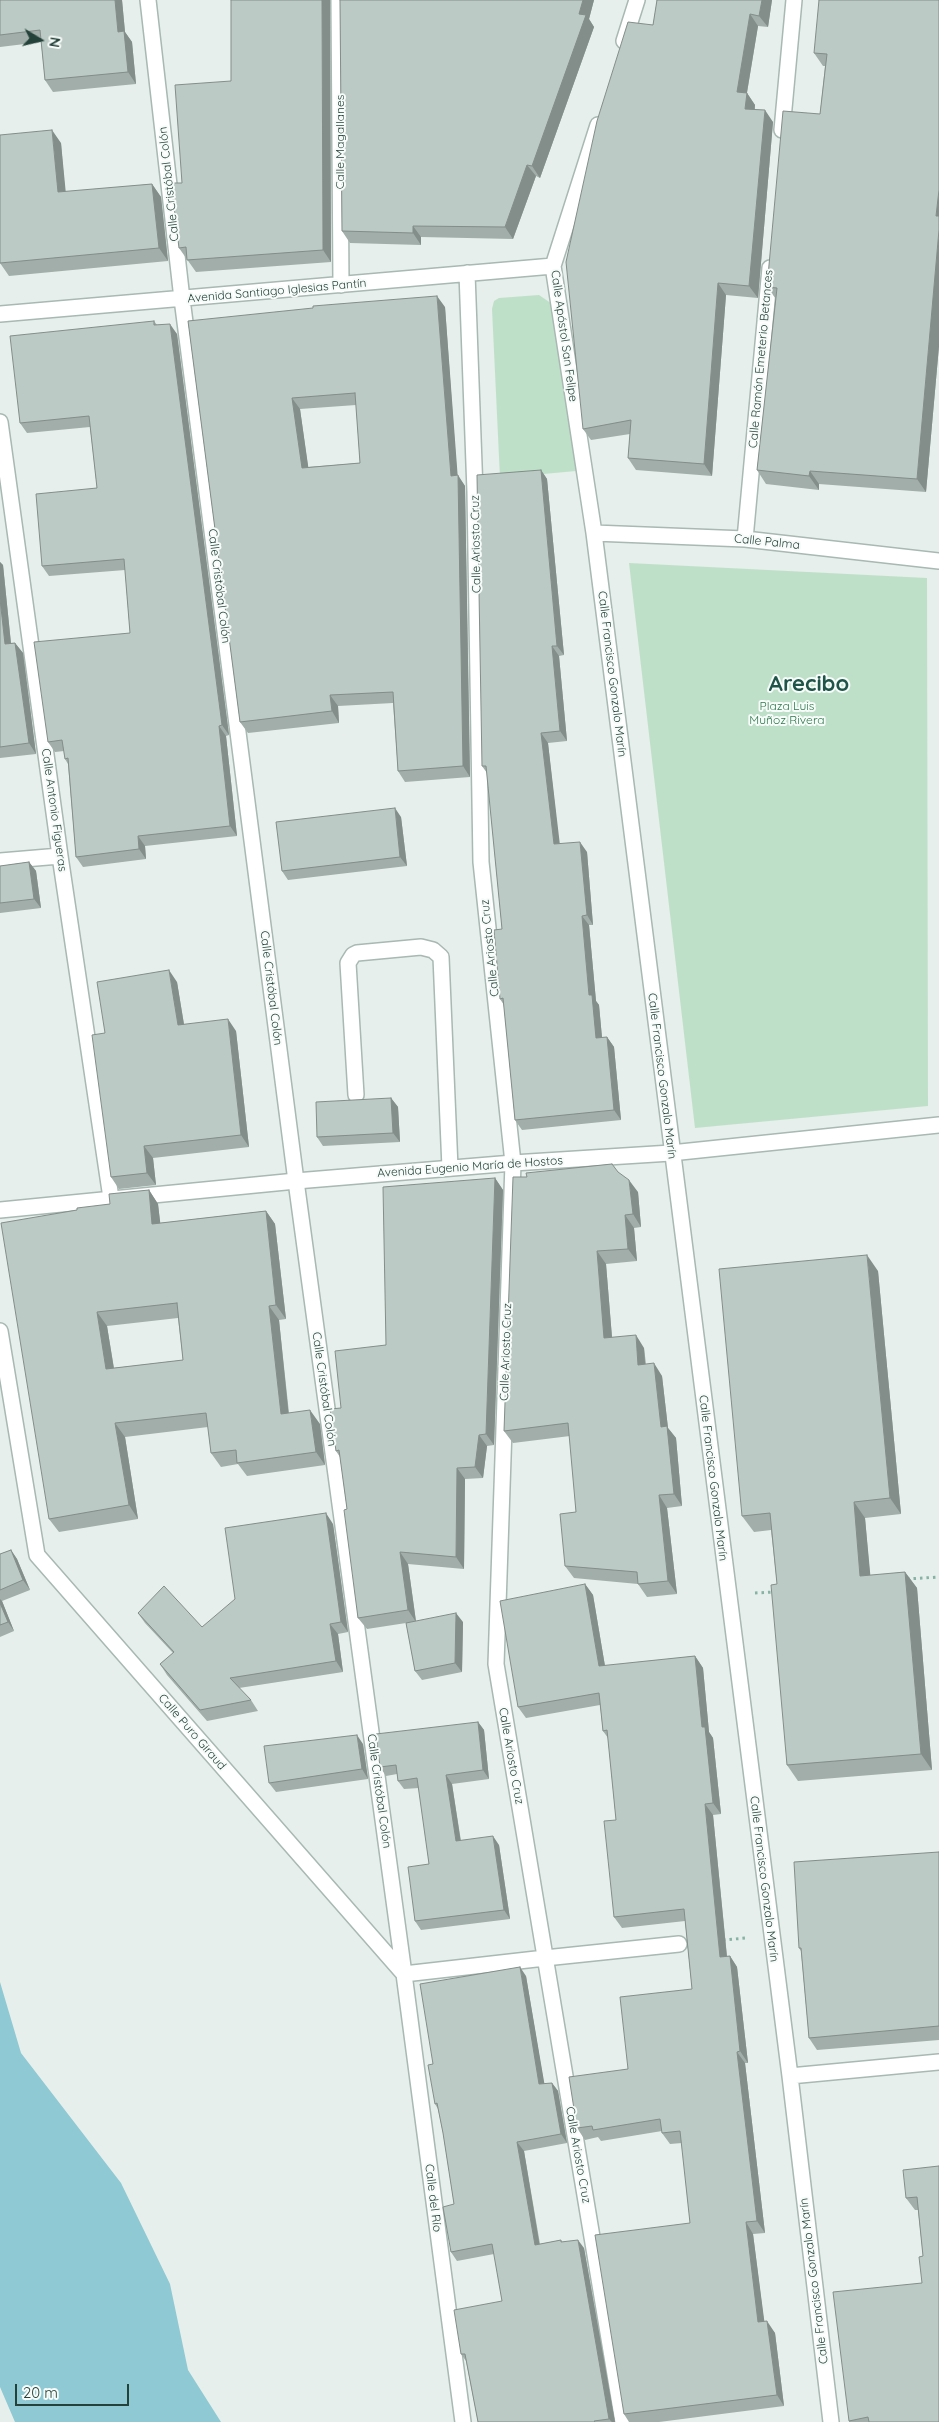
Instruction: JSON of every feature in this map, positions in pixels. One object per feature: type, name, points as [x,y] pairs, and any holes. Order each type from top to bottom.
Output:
[{"type":"street","name":"Calle Cristóbal Colón","points":[[148,0],[182,299],[296,1181],[404,1974]]},
{"type":"street","name":"Calle Magallanes","points":[[339,0],[341,284]]},
{"type":"street","points":[[620,54],[637,0]]},
{"type":"street","points":[[781,142],[794,0]]},
{"type":"street","name":"Calle Apóstol San Felipe","points":[[594,533],[553,266],[603,109]]},
{"type":"street","name":"Calle Ramón Emeterio Betances","points":[[745,539],[771,251]]},
{"type":"street","name":"Avenida Santiago Iglesias Pantín","points":[[0,314],[553,266]]},
{"type":"street","name":"Calle Ariosto Cruz","points":[[467,274],[475,492],[481,862],[513,1163],[496,1664],[623,2422]]},
{"type":"street","name":"Calle Antonio Figueras","points":[[0,422],[60,856],[111,1198]]},
{"type":"street","name":"Calle Palma","points":[[594,533],[745,539],[939,561]]},
{"type":"street","name":"Calle Francisco Gonzalo Marín","points":[[594,533],[671,1153],[790,2076],[831,2422]]},
{"type":"street","points":[[0,861],[60,856]]},
{"type":"street","points":[[356,1095],[348,963],[353,955],[357,953],[420,947],[433,950],[441,957],[450,1168]]},
{"type":"street","name":"Avenida Eugenio María de Hostos","points":[[0,1210],[296,1181],[513,1163],[671,1153],[939,1125]]},
{"type":"street","name":"Calle Puro Giraud","points":[[0,1331],[37,1555],[404,1974]]},
{"type":"street","points":[[404,1974],[679,1944]]},
{"type":"street","name":"Calle del Río","points":[[404,1974],[462,2422]]},
{"type":"street","points":[[790,2076],[939,2062]]},
{"type":"path","points":[[901,1580],[939,1577]]},
{"type":"path","points":[[728,1596],[776,1591]]},
{"type":"path","points":[[679,1944],[772,1936]]},
{"type":"green space","points":[[539,295],[555,306],[576,471],[500,478],[492,309],[494,301],[499,298]]},
{"type":"green space","name":"Plaza Luis Muñoz Rivera","points":[[629,563],[927,578],[928,1106],[695,1128]]},
{"type":"water","points":[[0,1982],[21,2053],[121,2183],[170,2284],[188,2370],[221,2422],[15,2422],[0,2387]]},
{"type":"building","points":[[0,0],[115,0],[118,32],[124,31],[128,72],[45,80],[40,30],[0,35]]},
{"type":"building","points":[[231,0],[322,0],[323,250],[187,260],[186,247],[179,248],[171,183],[182,183],[175,85],[231,81]]},
{"type":"building","points":[[340,0],[583,0],[579,14],[586,15],[532,166],[527,165],[505,227],[413,226],[413,233],[342,231]]},
{"type":"building","points":[[657,0],[762,0],[759,16],[750,14],[737,92],[747,93],[745,109],[765,110],[749,286],[718,283],[704,464],[628,458],[631,420],[583,429],[566,262],[597,121],[628,22],[653,25]]},
{"type":"building","points":[[819,0],[939,0],[939,190],[936,216],[939,216],[939,230],[917,479],[810,471],[809,476],[757,470],[777,288],[767,287],[783,111],[820,114],[827,54],[814,53]]},
{"type":"building","points":[[52,130],[58,192],[152,184],[159,248],[0,263],[0,135]]},
{"type":"building","points":[[437,296],[451,476],[458,475],[463,766],[398,771],[393,692],[330,695],[332,711],[240,722],[188,321],[313,308],[313,306]],"holes":[[[355,393],[360,463],[302,468],[292,398]]]},
{"type":"building","points":[[154,321],[154,325],[170,324],[222,725],[219,726],[230,826],[138,836],[139,849],[76,857],[68,758],[65,759],[62,740],[48,742],[34,642],[130,633],[124,559],[42,566],[36,494],[97,488],[89,416],[20,423],[10,336]]},
{"type":"building","points":[[541,470],[557,646],[552,646],[560,731],[541,733],[554,844],[580,842],[587,915],[582,916],[589,995],[592,995],[596,1038],[607,1037],[614,1110],[515,1120],[503,998],[500,999],[494,930],[502,929],[486,766],[482,766],[477,475]]},
{"type":"building","points":[[0,599],[5,644],[15,643],[29,743],[0,747]]},
{"type":"building","points":[[395,808],[400,857],[282,871],[276,822]]},
{"type":"building","points":[[29,862],[34,899],[0,903],[0,866]]},
{"type":"building","points":[[169,970],[178,1025],[228,1019],[241,1135],[144,1146],[147,1173],[111,1177],[92,1035],[105,1033],[97,982]]},
{"type":"building","points":[[391,1098],[393,1133],[317,1137],[316,1102]]},
{"type":"building","points":[[612,1164],[618,1172],[629,1180],[633,1214],[625,1215],[628,1249],[597,1251],[604,1338],[636,1335],[638,1365],[654,1363],[661,1427],[667,1426],[674,1494],[659,1495],[668,1581],[638,1584],[637,1572],[565,1566],[560,1514],[576,1512],[568,1423],[504,1431],[513,1177],[527,1177],[526,1173]]},
{"type":"building","points":[[495,1178],[486,1434],[479,1435],[475,1467],[457,1468],[456,1557],[400,1552],[408,1610],[358,1618],[344,1510],[347,1509],[339,1450],[336,1451],[330,1409],[341,1408],[335,1351],[386,1345],[383,1187]]},
{"type":"building","points":[[149,1190],[152,1224],[266,1211],[276,1305],[269,1306],[281,1414],[310,1410],[316,1452],[237,1463],[236,1450],[211,1453],[206,1413],[115,1423],[129,1505],[49,1519],[1,1223],[77,1210],[77,1208],[110,1204],[109,1194]],"holes":[[[177,1303],[183,1360],[106,1369],[97,1312]]]},
{"type":"building","points":[[867,1255],[890,1498],[854,1502],[860,1576],[905,1572],[921,1754],[787,1765],[771,1585],[777,1584],[770,1513],[742,1516],[719,1269]]},
{"type":"building","points":[[326,1513],[341,1622],[330,1624],[336,1661],[230,1678],[251,1700],[200,1710],[160,1664],[174,1652],[138,1613],[164,1586],[202,1627],[235,1599],[225,1528]]},
{"type":"building","points":[[11,1550],[23,1580],[0,1590],[0,1554]]},
{"type":"building","points":[[585,1584],[599,1666],[695,1656],[702,1727],[705,1727],[713,1803],[705,1804],[720,1957],[730,1956],[740,2051],[737,2052],[757,2221],[746,2222],[758,2322],[767,2321],[777,2395],[624,2414],[595,2235],[690,2223],[680,2131],[662,2133],[660,2119],[593,2130],[592,2126],[577,2128],[569,2077],[628,2069],[620,1997],[692,1989],[684,1909],[614,1917],[604,1821],[616,1820],[607,1730],[603,1731],[599,1693],[518,1707],[500,1601]]},
{"type":"building","points":[[0,1603],[8,1622],[0,1625]]},
{"type":"building","points":[[456,1613],[455,1663],[415,1671],[406,1623]]},
{"type":"building","points":[[478,1722],[483,1770],[446,1775],[456,1841],[493,1836],[504,1910],[415,1921],[408,1867],[429,1864],[417,1778],[398,1781],[396,1765],[380,1767],[376,1734]]},
{"type":"building","points":[[357,1735],[362,1769],[269,1783],[264,1746]]},
{"type":"building","points":[[939,1852],[939,2026],[809,2038],[801,1948],[799,1948],[794,1862]]},
{"type":"building","points":[[520,1967],[539,2084],[552,2083],[561,2134],[517,2142],[535,2245],[561,2240],[561,2242],[578,2240],[609,2419],[595,2422],[478,2422],[465,2354],[461,2354],[454,2310],[502,2301],[492,2244],[451,2252],[443,2207],[454,2204],[443,2133],[437,2103],[435,2104],[428,2065],[433,2064],[420,1984]]},
{"type":"building","points":[[939,2166],[939,2422],[869,2422],[868,2417],[849,2421],[833,2292],[922,2283],[919,2257],[923,2256],[917,2197],[906,2198],[903,2170]]},
{"type":"district","name":"Arecibo","points":[[809,684]]}]
